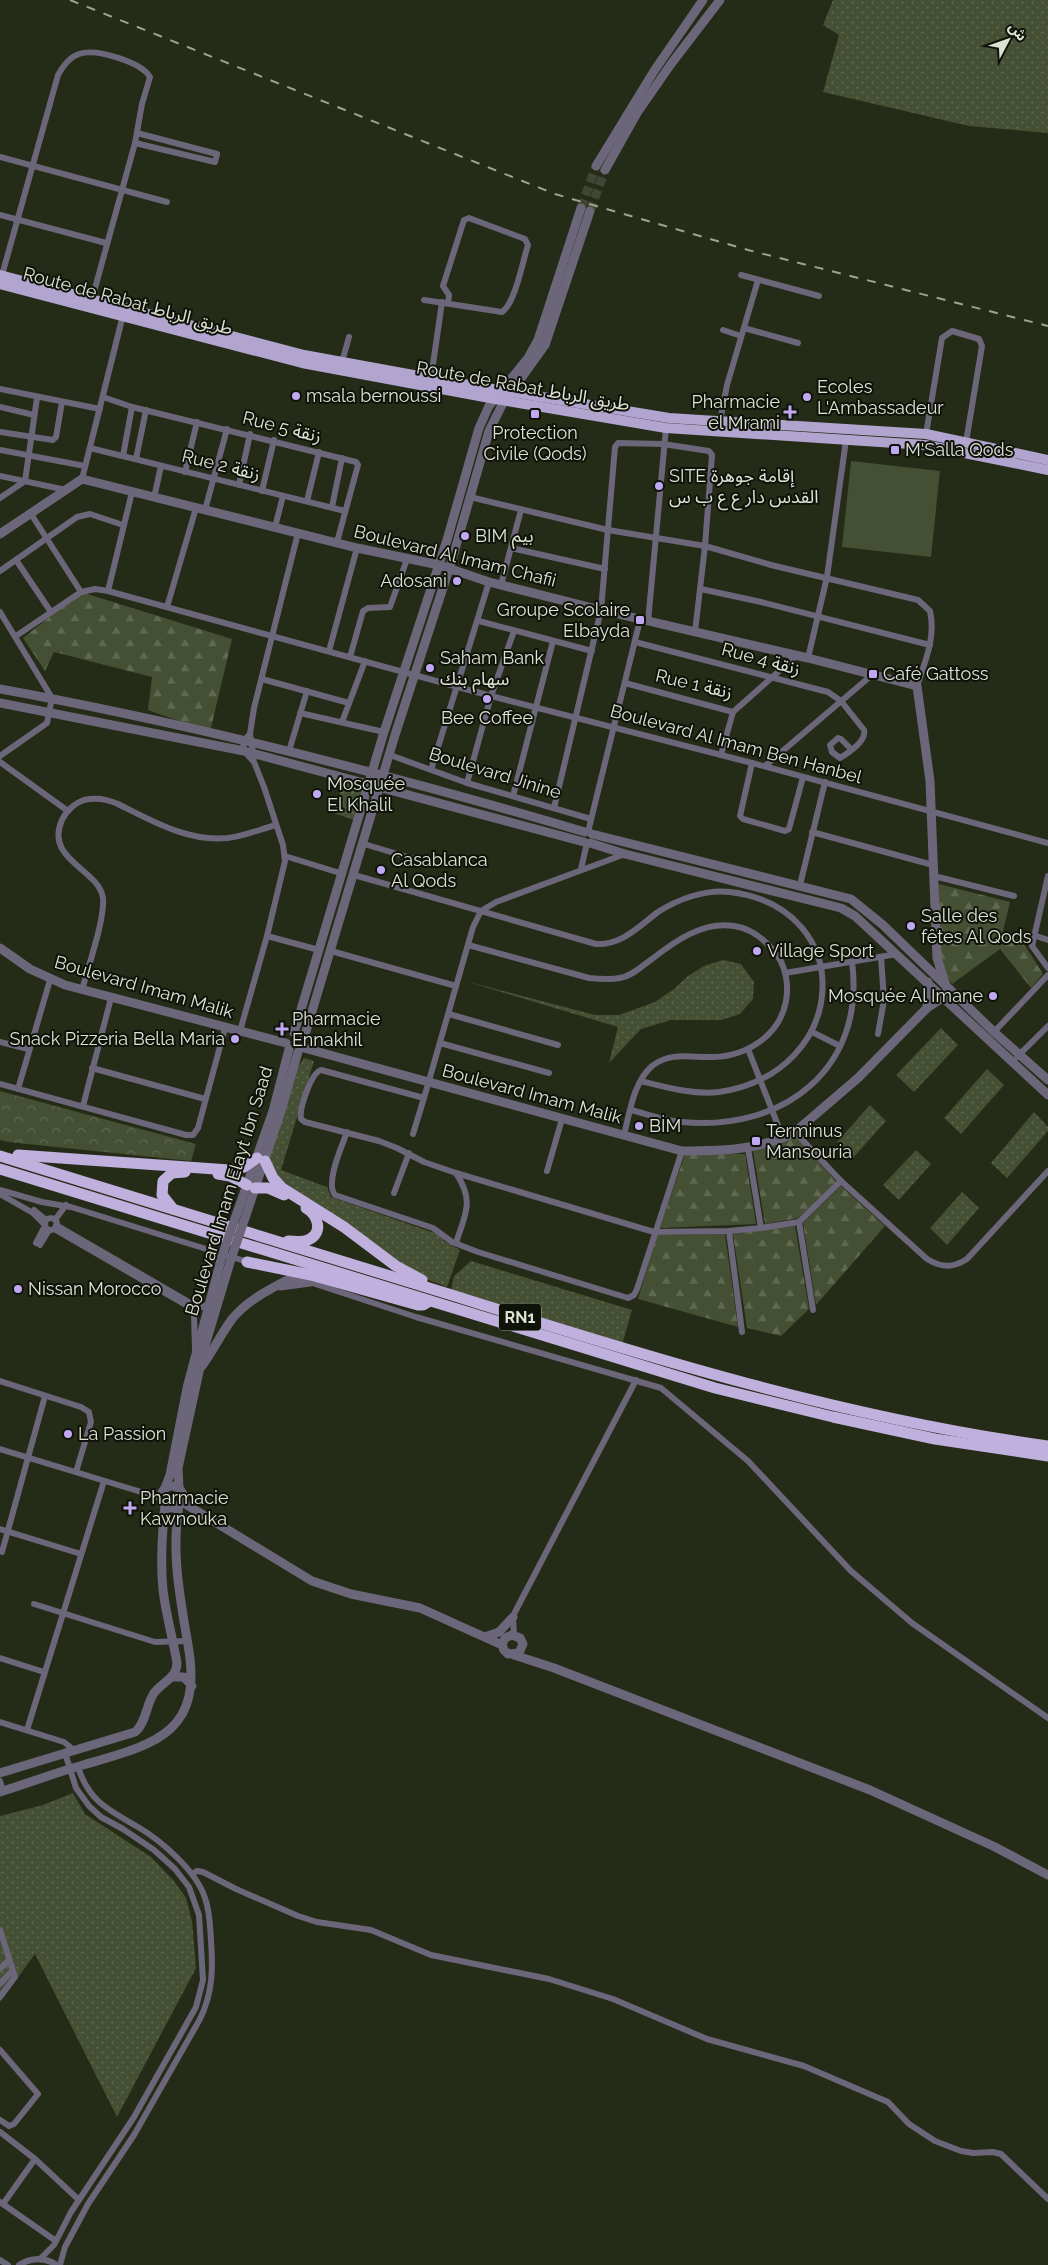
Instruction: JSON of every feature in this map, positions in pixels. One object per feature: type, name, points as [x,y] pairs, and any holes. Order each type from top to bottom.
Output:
[{"type":"highway","points":[[0,1154],[229,1170],[244,1167],[261,1159],[282,1188],[344,1227],[396,1266],[453,1296]]},
{"type":"highway","name":"RN1","points":[[0,1154],[721,1378],[879,1417],[992,1438],[1048,1446]]},
{"type":"highway","name":"RN1","points":[[0,1169],[430,1301],[750,1396],[833,1417],[934,1439],[1048,1456]]},
{"type":"highway","points":[[173,1209],[162,1194],[161,1188],[166,1176],[172,1173],[224,1174],[251,1186],[274,1189],[311,1211],[319,1225],[317,1233],[311,1239],[303,1242],[269,1239]]},
{"type":"highway","points":[[246,1262],[311,1275],[411,1304],[424,1305],[430,1301]]},
{"type":"main road","name":"Route de Rabat طريق الرباط","points":[[1,278],[92,299],[124,313],[304,355],[431,378],[498,394]]},
{"type":"main road","name":"Route de Rabat طريق الرباط","points":[[1,278],[302,363],[498,394],[666,428],[924,444],[1048,470]]},
{"type":"main road","name":"Route de Rabat طريق الرباط","points":[[509,396],[669,418],[926,434],[1048,460]]},
{"type":"street","points":[[596,166],[644,86],[702,0]]},
{"type":"street","points":[[606,170],[618,146],[652,91],[720,0]]},
{"type":"street","points":[[1,278],[58,75],[70,59],[78,54],[96,52],[133,63],[147,72],[150,78],[142,104],[135,142],[92,299]]},
{"type":"street","points":[[644,86],[652,91]]},
{"type":"street","points":[[135,142],[215,162],[217,154],[137,133]]},
{"type":"street","points":[[180,154],[182,145]]},
{"type":"street","points":[[0,157],[167,202]]},
{"type":"street","name":"Boulevard Imam Elayt Ibn Saad","points":[[165,1488],[170,1475],[196,1353],[209,1304],[261,1159],[296,1046],[330,952],[449,568],[489,431],[509,396],[545,345],[585,210],[538,340],[528,358],[498,394]]},
{"type":"street","points":[[0,215],[106,243]]},
{"type":"street","points":[[424,300],[445,303],[502,312],[506,310],[516,287],[528,245],[525,239],[469,218],[464,220],[443,286],[449,295],[445,303],[431,378]]},
{"type":"street","points":[[742,275],[819,296]]},
{"type":"street","points":[[720,421],[726,386],[758,280]]},
{"type":"street","points":[[0,534],[82,479],[124,313]]},
{"type":"street","points":[[744,328],[798,343]]},
{"type":"street","points":[[722,330],[741,336]]},
{"type":"street","points":[[926,434],[942,338],[952,332],[979,339],[982,346],[966,442]]},
{"type":"street","points":[[342,362],[349,336]]},
{"type":"street","points":[[0,389],[100,409]]},
{"type":"street","points":[[296,1046],[294,1033],[403,670],[439,565],[479,428],[498,394]]},
{"type":"street","name":"Rue 5 زنقة","points":[[102,397],[132,407],[227,428],[356,462],[358,465],[345,511]]},
{"type":"street","points":[[0,488],[2,496],[25,481],[38,398]]},
{"type":"street","points":[[0,432],[53,440],[56,437],[62,402]]},
{"type":"street","points":[[0,407],[34,414]]},
{"type":"street","points":[[122,456],[132,407]]},
{"type":"street","points":[[136,459],[146,410]]},
{"type":"street","points":[[185,472],[197,422]]},
{"type":"street","points":[[205,510],[227,428]]},
{"type":"street","points":[[581,869],[590,819],[613,727],[635,642],[644,621],[656,539],[663,444],[666,428]]},
{"type":"street","points":[[239,485],[250,434]]},
{"type":"street","points":[[262,491],[274,440]]},
{"type":"street","points":[[808,658],[827,577],[846,440]]},
{"type":"street","points":[[554,808],[577,718],[601,610],[615,447],[618,443],[663,444],[709,451],[712,455],[696,632]]},
{"type":"street","name":"Rue 2 زنقة","points":[[90,448],[345,511]]},
{"type":"street","points":[[0,450],[86,466]]},
{"type":"street","points":[[307,501],[319,452]]},
{"type":"street","points":[[332,507],[342,458]]},
{"type":"street","points":[[154,498],[161,466]]},
{"type":"street","points":[[0,476],[66,490]]},
{"type":"street","name":"Boulevard Al Imam Chafii","points":[[82,479],[357,548],[439,565],[490,582],[644,621],[808,658],[917,686]]},
{"type":"street","points":[[108,591],[132,492]]},
{"type":"street","points":[[275,527],[283,496]]},
{"type":"street","points":[[470,497],[608,530],[705,546],[770,565],[918,600],[930,611],[932,632],[930,646],[917,686],[927,753],[932,813],[936,958],[948,992],[942,998]]},
{"type":"street","points":[[167,607],[196,508]]},
{"type":"street","points":[[501,585],[521,510]]},
{"type":"street","points":[[337,542],[345,511]]},
{"type":"street","points":[[16,636],[81,592],[31,514]]},
{"type":"street","points":[[0,570],[77,517],[90,514],[123,525]]},
{"type":"street","points":[[240,1031],[284,868],[285,856],[254,758],[252,738],[254,708],[298,533]]},
{"type":"street","points":[[329,652],[357,548]]},
{"type":"street","points":[[511,548],[604,569]]},
{"type":"street","points":[[350,657],[363,612],[368,608],[390,607],[407,559]]},
{"type":"street","points":[[16,560],[51,612]]},
{"type":"street","points":[[431,770],[455,686],[479,621],[490,582]]},
{"type":"street","points":[[701,589],[818,616],[930,646]]},
{"type":"street","name":"Boulevard Al Imam Ben Hanbel","points":[[81,592],[108,591],[329,652],[403,670],[491,696],[536,706],[826,782],[932,813],[1048,843]]},
{"type":"street","points":[[0,612],[52,698],[48,724],[0,756]]},
{"type":"street","points":[[479,621],[592,651]]},
{"type":"street","points":[[467,783],[491,696],[514,631]]},
{"type":"street","points":[[513,796],[553,641]]},
{"type":"street","name":"Rue 4 زنقة","points":[[635,642],[828,692],[840,702],[864,730],[863,738],[851,749]]},
{"type":"street","name":"Rue 1 زنقة","points":[[625,683],[733,712],[796,656]]},
{"type":"street","points":[[342,722],[365,661]]},
{"type":"street","points":[[764,766],[873,674]]},
{"type":"street","points":[[262,679],[350,703]]},
{"type":"street","points":[[0,689],[185,726],[243,741],[252,738],[289,751],[384,776],[588,838],[625,854],[841,908],[856,916],[1048,1095]]},
{"type":"street","points":[[289,751],[307,691]]},
{"type":"street","points":[[67,716],[70,702]]},
{"type":"street","points":[[0,703],[244,751],[254,758],[851,899],[876,919],[994,1032],[1048,1080]]},
{"type":"street","points":[[721,755],[733,712]]},
{"type":"street","points":[[300,713],[384,732]]},
{"type":"street","points":[[243,741],[244,751]]},
{"type":"street","name":"Boulevard Jinine","points":[[390,755],[467,783],[590,819]]},
{"type":"street","points":[[0,762],[68,811]]},
{"type":"street","points":[[752,763],[740,816],[743,819],[785,831],[789,829],[804,777]]},
{"type":"street","points":[[800,886],[826,782]]},
{"type":"street","points":[[82,990],[103,912],[102,896],[95,883],[72,862],[61,845],[60,827],[68,811],[80,802],[100,799],[115,803],[143,818],[173,830],[216,837],[234,836],[276,825]]},
{"type":"street","points":[[812,832],[933,865]]},
{"type":"street","points":[[364,844],[421,861]]},
{"type":"street","points":[[413,1134],[473,928],[481,911],[496,902],[625,854]]},
{"type":"street","points":[[285,856],[343,874]]},
{"type":"street","points":[[354,875],[580,941],[606,944],[624,938],[659,912],[683,900],[715,892],[746,894],[765,900],[789,915],[807,936],[821,967],[822,998],[812,1032],[803,1047],[778,1071],[760,1080],[720,1092],[676,1089],[640,1081]]},
{"type":"street","points":[[934,876],[1014,896]]},
{"type":"street","points":[[1048,876],[1033,935],[1033,950],[1048,968]]},
{"type":"street","points":[[1040,906],[1048,908]]},
{"type":"street","points":[[468,945],[590,978],[607,979],[620,978],[630,974],[673,942],[699,930],[716,926],[733,926],[747,929],[759,936],[778,956],[788,984],[783,1013],[772,1031],[748,1049],[716,1057],[672,1056],[656,1064],[640,1081],[624,1135]]},
{"type":"street","points":[[1033,935],[1048,940]]},
{"type":"street","points":[[267,936],[318,950]]},
{"type":"street","name":"Boulevard Imam Malik","points":[[0,948],[30,969],[50,980],[82,990],[682,1151],[718,1151],[748,1148],[783,1138],[795,1132],[858,1078],[926,1008],[942,998]]},
{"type":"street","points":[[330,952],[456,986]]},
{"type":"street","points":[[785,973],[897,954]]},
{"type":"street","points":[[878,1034],[884,1000],[881,957]]},
{"type":"street","points":[[926,1008],[928,983],[936,958]]},
{"type":"street","points":[[630,1110],[682,1122],[699,1123],[742,1119],[790,1102],[813,1083],[832,1061],[840,1046],[851,1021],[854,1006],[852,962]]},
{"type":"street","points":[[994,1032],[1048,975]]},
{"type":"street","points":[[18,1089],[28,1049],[50,980]]},
{"type":"street","points":[[83,1106],[111,998]]},
{"type":"street","points":[[449,1014],[558,1045]]},
{"type":"street","points":[[1012,1062],[1048,1026]]},
{"type":"street","points":[[0,1084],[190,1136],[196,1132],[225,1028]]},
{"type":"street","points":[[812,1032],[840,1046]]},
{"type":"street","points":[[294,1033],[288,1036],[296,1046]]},
{"type":"street","points":[[0,1042],[28,1049]]},
{"type":"street","points":[[440,1043],[549,1073]]},
{"type":"street","points":[[748,1049],[783,1138]]},
{"type":"street","points":[[92,1068],[205,1099]]},
{"type":"street","points":[[424,1098],[325,1069],[319,1070],[312,1079],[300,1118],[305,1122],[388,1144],[424,1162],[456,1173],[654,1232],[729,1231],[799,1222],[841,1181]]},
{"type":"street","points":[[547,1171],[562,1119]]},
{"type":"street","points":[[346,1132],[331,1179],[331,1189],[334,1195],[433,1228],[456,1244],[628,1298],[637,1289],[654,1232],[682,1151]]},
{"type":"street","points":[[795,1132],[841,1181],[927,1259],[944,1266],[956,1265],[968,1259],[1048,1170]]},
{"type":"street","points":[[748,1148],[762,1228]]},
{"type":"street","points":[[394,1193],[409,1153]]},
{"type":"street","points":[[456,1173],[465,1187],[468,1204],[456,1244]]},
{"type":"street","points":[[0,1192],[66,1206],[425,1319],[661,1388],[742,1455],[851,1570],[905,1617],[1048,1718]]},
{"type":"street","points":[[0,1192],[39,1213],[50,1225],[191,1308],[194,1314],[196,1353]]},
{"type":"street","points":[[38,1244],[50,1225],[66,1206]]},
{"type":"street","points":[[799,1222],[813,1310]]},
{"type":"street","points":[[50,1225],[194,1305],[202,1307],[209,1304]]},
{"type":"street","points":[[729,1231],[742,1332]]},
{"type":"street","name":"Boulevard Imam Elayt Ibn Saad","points":[[179,1488],[178,1468],[226,1258]]},
{"type":"street","points":[[199,1371],[232,1320],[256,1298],[293,1277]]},
{"type":"street","points":[[275,1287],[310,1282]]},
{"type":"street","points":[[485,1636],[505,1628],[513,1617],[636,1380]]},
{"type":"street","points":[[0,1382],[81,1407],[91,1415],[91,1422],[76,1472]]},
{"type":"street","points":[[2,1552],[45,1396]]},
{"type":"street","points":[[0,1449],[104,1480],[163,1502],[172,1508],[180,1504]]},
{"type":"street","points":[[27,1730],[104,1480]]},
{"type":"street","points":[[0,1773],[135,1732],[141,1726],[149,1703],[155,1693],[173,1677],[177,1668],[163,1592],[160,1542],[165,1488],[172,1486],[179,1488],[183,1495],[180,1504],[175,1557],[178,1590],[193,1669],[192,1686],[181,1716],[164,1735],[139,1749],[2,1791],[0,1781]]},
{"type":"street","points":[[180,1504],[312,1581],[351,1594],[420,1608],[502,1644]]},
{"type":"street","points":[[0,1530],[81,1554]]},
{"type":"street","points":[[34,1604],[148,1640],[188,1640]]},
{"type":"street","points":[[513,1617],[514,1634]]},
{"type":"street","points":[[514,1634],[538,1657],[554,1668]]},
{"type":"street","points":[[514,1634],[505,1638],[502,1644],[504,1650],[514,1655],[554,1668],[870,1790],[993,1846],[1048,1875]]},
{"type":"street","points":[[514,1655],[519,1653],[523,1644]]},
{"type":"street","points":[[0,1658],[44,1672]]},
{"type":"street","points":[[173,1677],[184,1677],[192,1686]]},
{"type":"street","points":[[0,1722],[67,1744],[74,1768],[76,1788],[95,1812],[139,1839],[169,1863],[185,1881],[200,1915],[203,1980],[199,2000],[122,2136],[79,2200],[56,2241],[41,2258]]},
{"type":"street","points":[[19,2265],[30,2259],[41,2258],[58,2265],[88,2204],[134,2135],[200,2018],[210,1993],[212,1962],[208,1908],[201,1887],[192,1874],[154,1838],[99,1803],[74,1768]]},
{"type":"street","points":[[192,1874],[197,1871],[203,1872],[236,1889],[298,1916],[318,1922],[371,1930],[431,1955],[550,1979],[613,1999],[707,2040],[804,2066],[888,2102],[909,2124],[935,2141],[961,2152],[993,2152],[1002,2154],[1048,2199]]},
{"type":"street","points":[[0,1930],[2,1950],[15,1977],[0,1996]]},
{"type":"street","points":[[0,1969],[8,1960]]},
{"type":"street","points":[[0,1984],[12,1971]]},
{"type":"street","points":[[192,2015],[200,2018]]},
{"type":"street","points":[[0,2050],[38,2094],[12,2126],[0,2120]]},
{"type":"street","points":[[0,2132],[35,2159],[79,2200]]},
{"type":"street","points":[[35,2159],[2,2203],[56,2241]]},
{"type":"street","points":[[0,2260],[8,2265]]},
{"type":"green space","points":[[833,0],[1048,0],[1048,133],[969,126],[823,92],[839,35],[823,25]]},
{"type":"green space","points":[[851,461],[940,471],[931,557],[842,547]]},
{"type":"green space","points":[[81,592],[232,639],[210,732],[148,710],[152,677],[54,652],[45,671],[23,638]]},
{"type":"green space","points":[[343,782],[363,789],[354,820],[334,813]]},
{"type":"green space","points":[[939,884],[1010,902],[1003,931],[1024,944],[1043,974],[1031,988],[1000,949],[952,984],[938,964]]},
{"type":"green space","points":[[723,960],[741,964],[754,982],[753,999],[740,1014],[721,1020],[671,1020],[641,1029],[609,1063],[618,1027],[465,981],[595,1015],[619,1015],[655,1002],[704,966]]},
{"type":"green space","points":[[941,1028],[958,1045],[914,1092],[896,1075]]},
{"type":"green space","points":[[304,1058],[314,1061],[281,1170],[327,1187],[331,1197],[440,1235],[444,1241],[460,1250],[447,1287],[418,1276],[275,1185],[266,1164],[293,1075]]},
{"type":"green space","points":[[987,1069],[1004,1085],[961,1134],[944,1118]]},
{"type":"green space","points":[[0,1091],[196,1144],[191,1161],[0,1140]]},
{"type":"green space","points":[[870,1105],[886,1121],[853,1158],[837,1142]]},
{"type":"green space","points":[[1034,1112],[1048,1127],[1048,1131],[1007,1178],[991,1163]]},
{"type":"green space","points":[[793,1133],[838,1183],[798,1218],[765,1224],[753,1151]]},
{"type":"green space","points":[[916,1150],[931,1164],[899,1200],[883,1185]]},
{"type":"green space","points":[[685,1154],[745,1154],[756,1224],[660,1228]]},
{"type":"green space","points":[[841,1186],[885,1226],[816,1305],[803,1223]]},
{"type":"green space","points":[[962,1192],[979,1208],[947,1245],[930,1228]]},
{"type":"green space","points":[[795,1226],[809,1309],[781,1336],[747,1328],[733,1234]]},
{"type":"green space","points":[[725,1234],[738,1327],[638,1299],[657,1235]]},
{"type":"green space","points":[[471,1261],[632,1310],[622,1345],[451,1290],[454,1276]]},
{"type":"green space","points":[[73,1793],[85,1814],[151,1857],[174,1881],[186,1898],[192,1921],[196,1968],[117,2117],[35,1954],[0,2002],[0,1816],[43,1805]]},
{"type":"tunnel","points":[[581,208],[596,166]]},
{"type":"tunnel","points":[[590,211],[605,170]]},
{"type":"railway","points":[[70,0],[555,194],[748,250],[1048,326]]},
{"type":"place","name":"msala bernoussi","points":[[296,396]]},
{"type":"place","name":"Ecoles L'Ambassadeur","points":[[807,397]]},
{"type":"place","name":"Pharmacie el Mrami","points":[[790,412]]},
{"type":"place","name":"Protection Civile (Qods)","points":[[535,414]]},
{"type":"place","name":"M'Salla Qods","points":[[895,450]]},
{"type":"place","name":"SITE إقامة جوهرة القدس دار ع ع ب س","points":[[659,486]]},
{"type":"place","name":"BIM بيم","points":[[465,536]]},
{"type":"place","name":"Adosani","points":[[457,581]]},
{"type":"place","name":"Groupe Scolaire Elbayda","points":[[640,620]]},
{"type":"place","name":"Saham Bank سهام بنك","points":[[430,668]]},
{"type":"place","name":"Café Gattoss","points":[[873,674]]},
{"type":"place","name":"Bee Coffee","points":[[487,699]]},
{"type":"place","name":"Mosquée El Khalil","points":[[317,794]]},
{"type":"place","name":"Casablanca Al Qods","points":[[381,870]]},
{"type":"place","name":"Salle des fêtes Al Qods","points":[[911,926]]},
{"type":"place","name":"Village Sport","points":[[757,951]]},
{"type":"place","name":"Mosquée Al Imane","points":[[993,996]]},
{"type":"place","name":"Pharmacie Ennakhil","points":[[282,1029]]},
{"type":"place","name":"Snack Pizzeria Bella Maria","points":[[235,1039]]},
{"type":"place","name":"BİM","points":[[639,1126]]},
{"type":"place","name":"Terminus Mansouria","points":[[756,1141]]},
{"type":"place","name":"Nissan Morocco","points":[[18,1289]]},
{"type":"place","name":"La Passion","points":[[68,1434]]},
{"type":"place","name":"Pharmacie Kawnouka","points":[[130,1508]]}]
